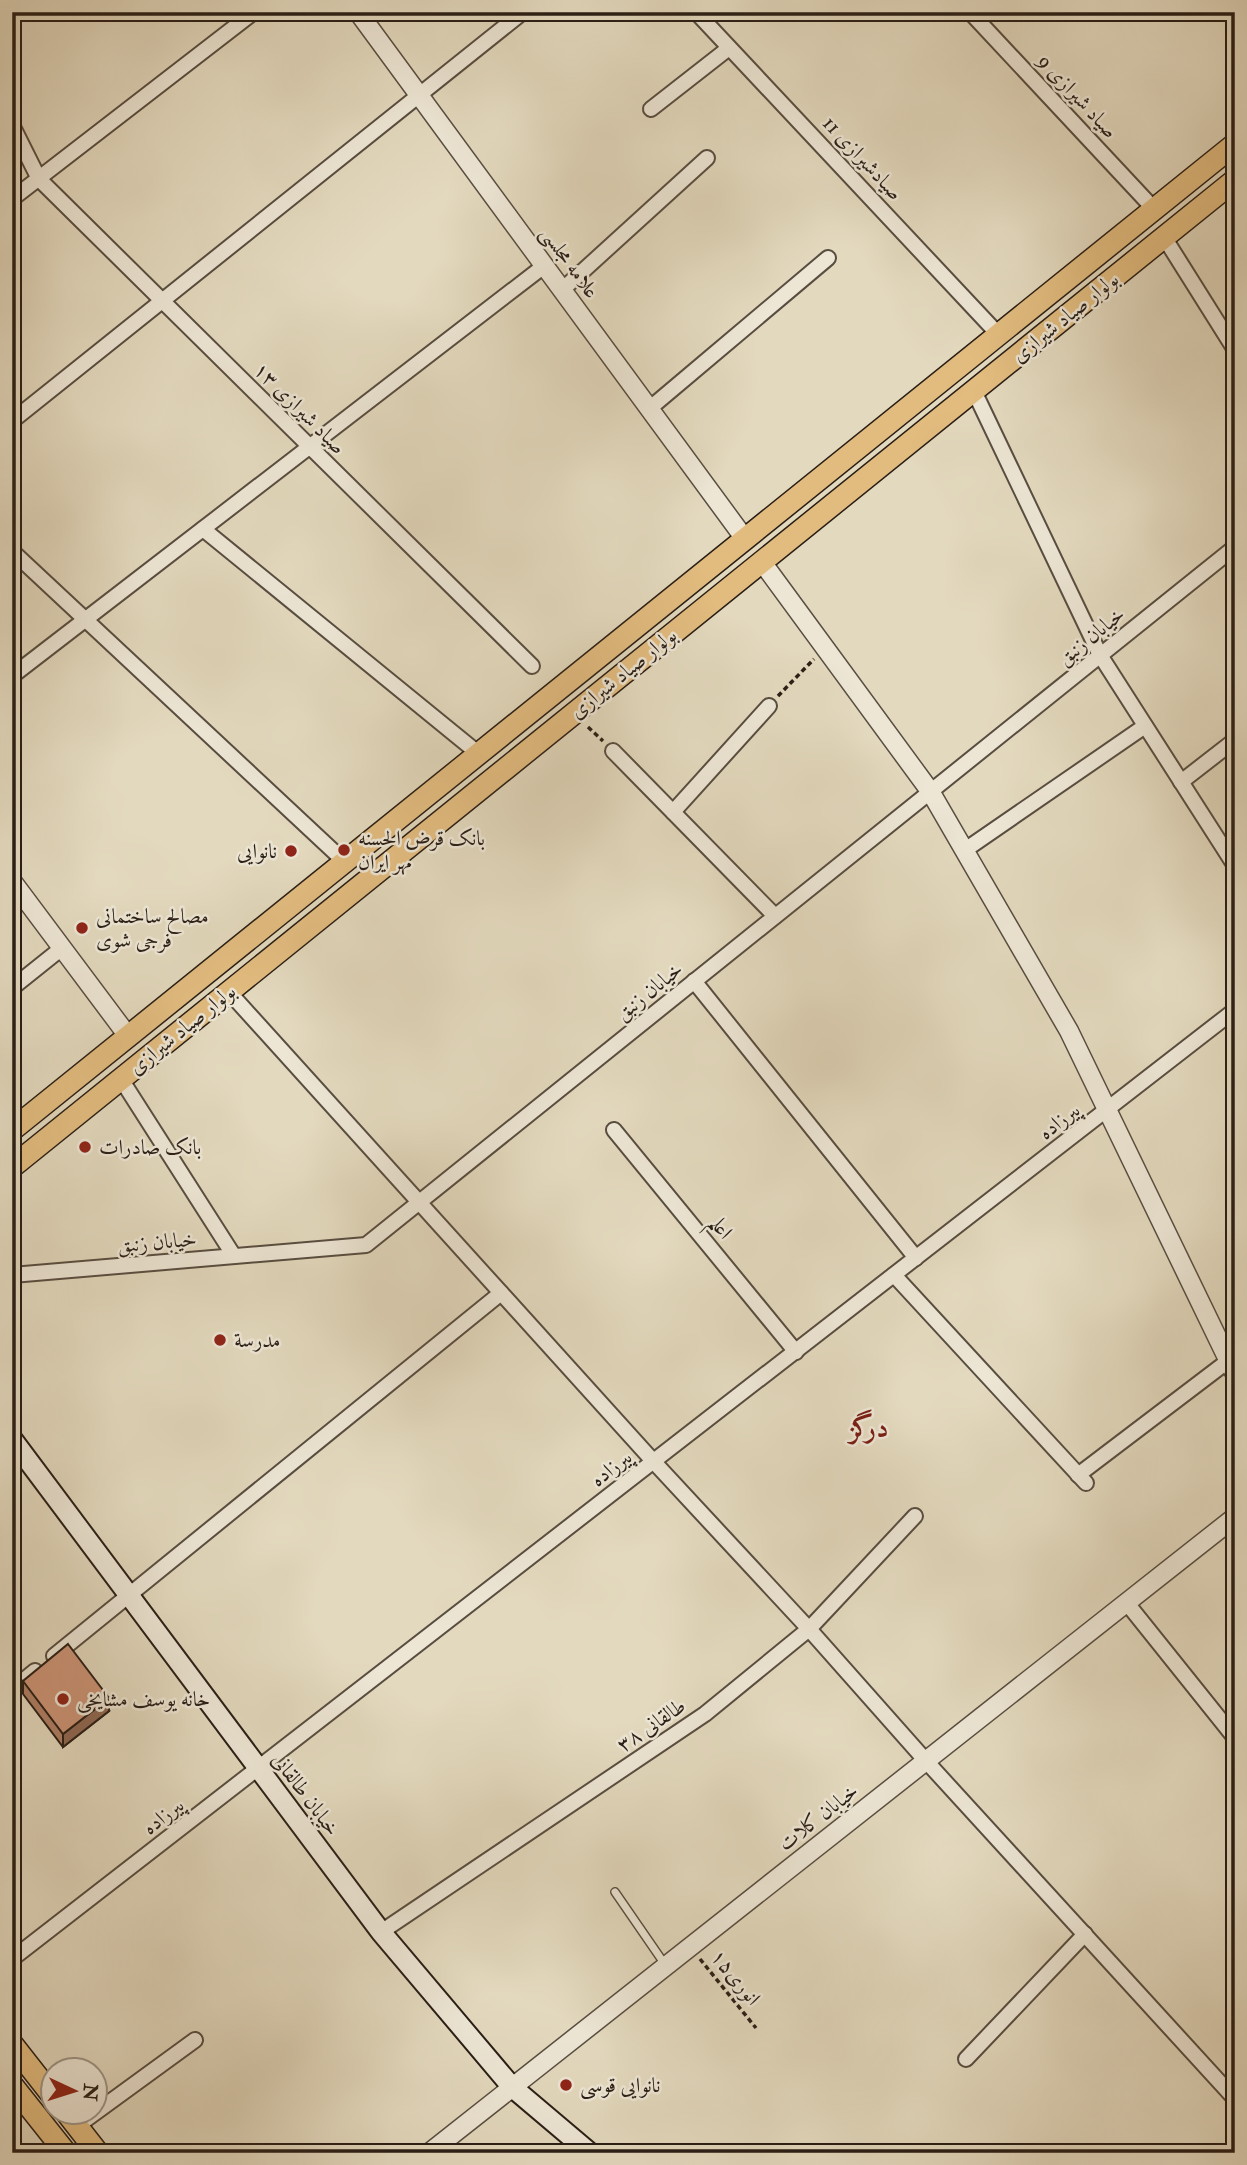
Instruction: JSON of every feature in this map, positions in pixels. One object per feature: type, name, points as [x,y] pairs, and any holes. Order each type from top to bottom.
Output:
[{"type":"main road","name":"بولوار صیاد شیرازی","points":[[12,1130],[1235,144]]},
{"type":"main road","name":"بولوار صیاد شیرازی","points":[[12,1167],[1235,180]]},
{"type":"main road","points":[[745,539],[762,562]]},
{"type":"main road","name":"خیابان طالقانی","points":[[12,1439],[381,1932],[512,2087],[590,2153]]},
{"type":"main road","points":[[12,2044],[38,2077]]},
{"type":"main road","points":[[12,2085],[66,2153]]},
{"type":"main road","points":[[77,2126],[98,2153]]},
{"type":"street","points":[[12,199],[254,12]]},
{"type":"street","name":"علامه مجلسی","points":[[358,12],[745,539]]},
{"type":"street","points":[[12,421],[163,303],[523,12]]},
{"type":"street","name":"صیادشیرازی 11","points":[[696,12],[998,334]]},
{"type":"street","name":"صیاد شیرازی 9","points":[[970,12],[1154,209]]},
{"type":"street","points":[[651,109],[729,48]]},
{"type":"street","name":"صیاد شیرازی ۱۳","points":[[12,125],[39,178],[532,666]]},
{"type":"street","points":[[562,290],[707,158]]},
{"type":"street","points":[[1164,237],[1235,350]]},
{"type":"street","points":[[649,409],[828,258]]},
{"type":"street","points":[[12,676],[544,266]]},
{"type":"street","points":[[974,391],[1100,655],[1235,866]]},
{"type":"street","points":[[203,529],[479,754]]},
{"type":"street","name":"خیابان زنبق","points":[[12,1275],[366,1245],[1235,547]]},
{"type":"street","points":[[12,551],[345,862]]},
{"type":"street","points":[[762,562],[930,791],[965,850],[1069,1031],[1231,1367],[1082,1479],[894,1276]]},
{"type":"street","points":[[673,812],[769,706]]},
{"type":"street","points":[[965,850],[1145,726]]},
{"type":"street","points":[[1181,782],[1235,740]]},
{"type":"street","points":[[613,751],[775,916]]},
{"type":"street","points":[[12,881],[128,1037]]},
{"type":"street","points":[[12,988],[62,947]]},
{"type":"street","points":[[694,981],[916,1258]]},
{"type":"street","points":[[229,992],[1235,2099]]},
{"type":"street","name":"پیرزاده","points":[[12,1959],[1235,1010]]},
{"type":"street","points":[[121,1079],[234,1256]]},
{"type":"street","name":"اعلم","points":[[614,1130],[796,1352]]},
{"type":"street","points":[[12,1690],[501,1293]]},
{"type":"street","name":"طالقانی ۳۸","points":[[381,1932],[705,1714],[809,1629],[915,1517]]},
{"type":"street","name":"خیابان کلات","points":[[429,2153],[1235,1517]]},
{"type":"street","points":[[1126,1602],[1234,1737]]},
{"type":"street","points":[[965,2059],[1085,1934]]},
{"type":"street","points":[[108,2096],[195,2040]]},
{"type":"lane","points":[[615,1892],[666,1966]]},
{"type":"path","points":[[769,706],[825,647]]},
{"type":"path","points":[[574,713],[613,751]]},
{"type":"path","name":"انوری۱۵","points":[[690,1946],[756,2028]]},
{"type":"building","name":"خانه یوسف مشایخی","points":[[68,1644],[109,1698],[63,1734],[23,1681]]},
{"type":"place","name":"بانک قرض الحسنه مهر ایران","points":[[344,850]]},
{"type":"place","name":"نانوایی","points":[[291,851]]},
{"type":"place","name":"مصالح ساختمانی فرجی شوی","points":[[82,928]]},
{"type":"place","name":"بانک صادرات","points":[[85,1147]]},
{"type":"place","name":"مدرسة","points":[[220,1340]]},
{"type":"place","name":"خانه یوسف مشایخی","points":[[63,1699]]},
{"type":"place","name":"نانوایی قوسی","points":[[566,2085]]},
{"type":"district","name":"درگز","points":[[869,1427]]}]
